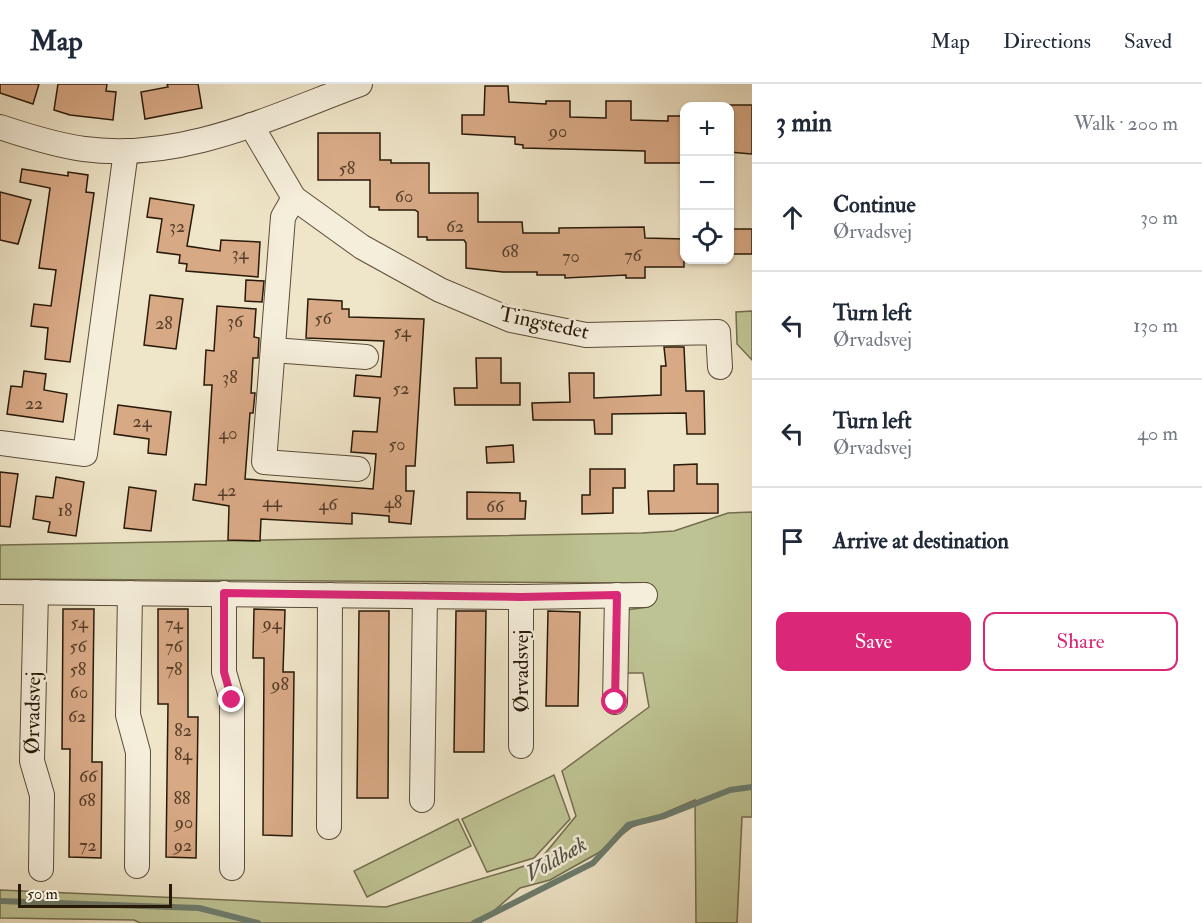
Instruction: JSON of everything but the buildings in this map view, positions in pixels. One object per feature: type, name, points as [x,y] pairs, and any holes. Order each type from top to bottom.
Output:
[{"type":"street","points":[[0,127],[39,140],[84,149],[126,152],[171,148],[251,125],[360,84]]},
{"type":"street","name":"Tingstedet","points":[[251,125],[294,198],[363,247],[441,290],[512,320],[586,335],[718,332],[720,367]]},
{"type":"street","points":[[0,442],[85,454],[126,152]]},
{"type":"street","points":[[294,198],[283,217],[264,462],[358,469]]},
{"type":"street","points":[[273,350],[366,357]]},
{"type":"street","points":[[0,592],[521,597],[645,595]]},
{"type":"street","name":"Ørvadsvej","points":[[36,592],[32,761],[42,795],[40,869]]},
{"type":"street","points":[[130,593],[128,715],[138,752],[136,866]]},
{"type":"street","points":[[224,593],[224,672],[232,700],[232,868]]},
{"type":"street","points":[[329,827],[330,595]]},
{"type":"street","points":[[615,702],[617,595]]},
{"type":"street","points":[[422,800],[425,596]]},
{"type":"street","name":"Ørvadsvej","points":[[521,597],[521,746]]},
{"type":"green space","points":[[752,311],[752,360],[737,344],[736,312]]},
{"type":"green space","points":[[752,512],[752,817],[742,817],[737,923],[696,923],[695,800],[632,827],[598,853],[550,880],[520,888],[480,923],[140,923],[134,920],[0,918],[0,890],[386,907],[538,862],[576,816],[562,771],[649,707],[643,673],[627,673],[626,610],[648,607],[648,583],[0,579],[0,545],[642,533],[674,531],[728,513]]},
{"type":"green space","points":[[554,775],[570,819],[534,858],[487,872],[462,819]]},
{"type":"green space","points":[[458,819],[471,846],[367,897],[354,871]]},
{"type":"waterway","name":"Voldbæk","points":[[474,923],[593,863],[628,825],[664,816],[730,790],[752,787]]},
{"type":"waterway","name":"Voldbæk","points":[[0,901],[199,908],[258,923]]},
{"type":"route","points":[[232,700],[224,672],[224,593],[521,597],[617,595],[615,702]]}]
